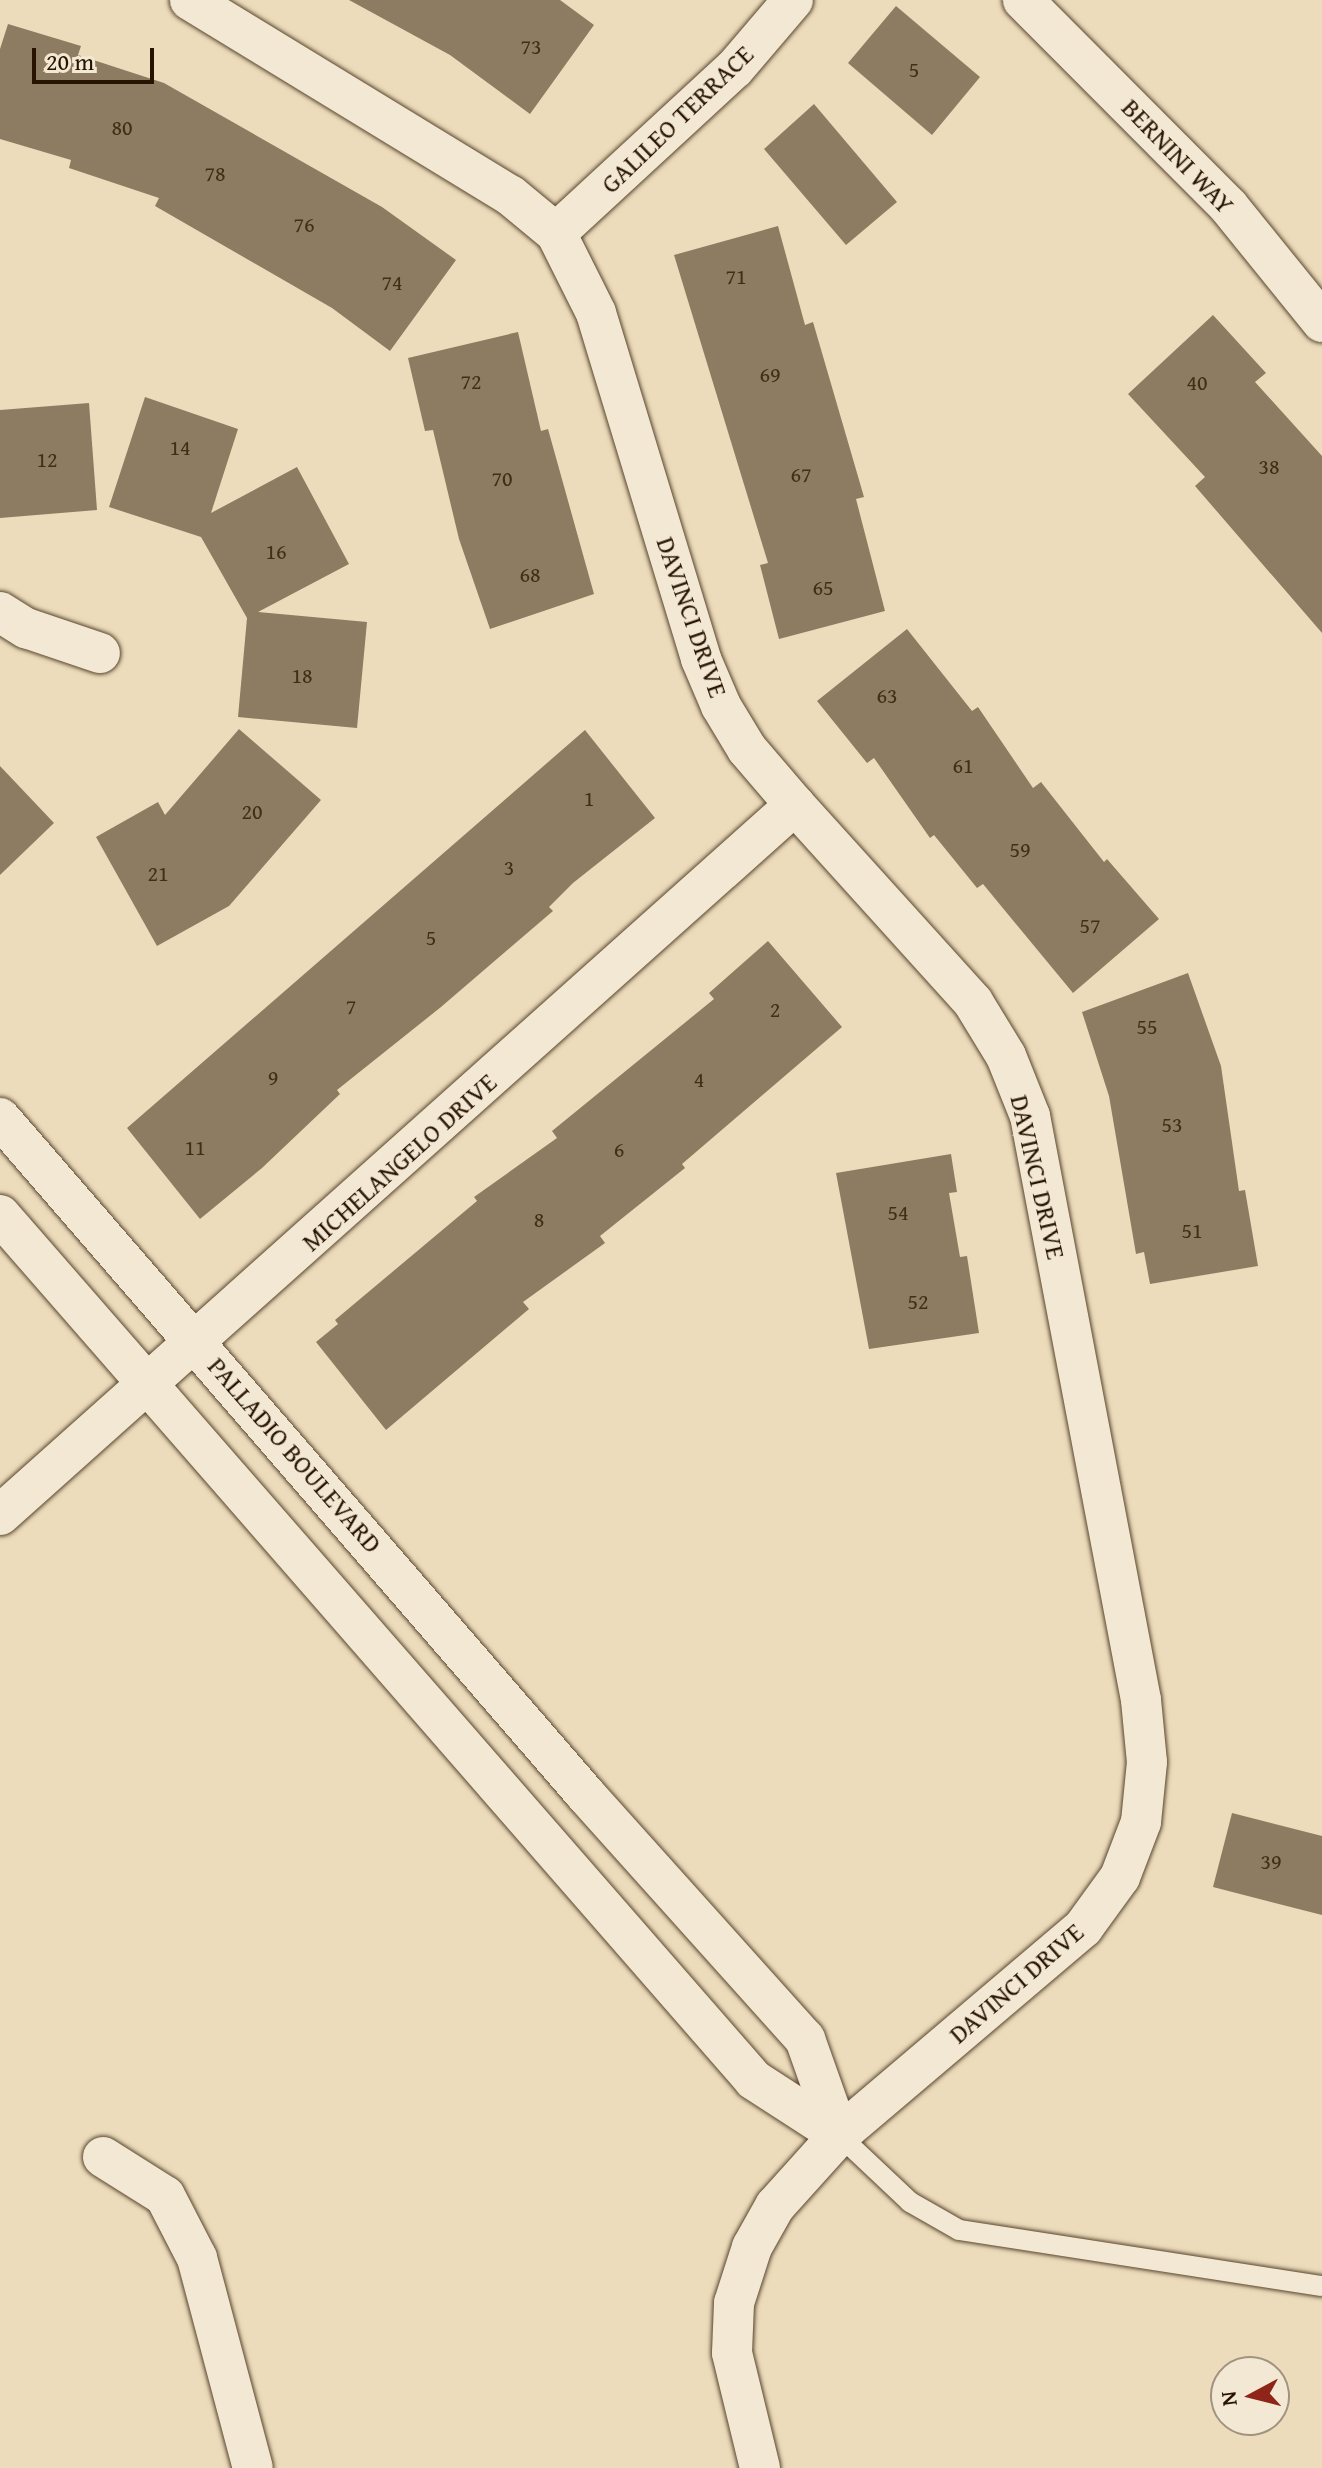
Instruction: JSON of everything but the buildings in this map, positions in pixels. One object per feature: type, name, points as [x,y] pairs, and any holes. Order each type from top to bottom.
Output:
[{"type":"street","name":"DAVINCI DRIVE","points":[[190,0],[510,195],[556,233],[596,313],[701,659],[747,749],[973,1002],[1006,1056],[1030,1116],[1141,1700],[1147,1762],[1141,1822],[1120,1877],[1083,1928],[839,2135],[775,2206],[752,2247],[734,2303],[732,2353],[760,2468]]},
{"type":"street","name":"GALILEO TERRACE","points":[[556,233],[735,68],[793,0]]},
{"type":"street","name":"BERNINI WAY","points":[[1023,0],[1229,207],[1322,322]]},
{"type":"street","points":[[0,612],[26,628],[100,653]]},
{"type":"street","name":"MICHELANGELO DRIVE","points":[[0,1515],[198,1342],[795,805]]},
{"type":"street","name":"PALLADIO BOULEVARD","points":[[0,1118],[198,1342],[586,1795],[805,2039],[839,2135]]},
{"type":"street","points":[[0,1215],[754,2080],[839,2135]]},
{"type":"street","points":[[537,1833],[586,1795]]},
{"type":"street","points":[[103,2157],[165,2196],[197,2258],[253,2468]]},
{"type":"lane","points":[[839,2135],[910,2202],[959,2230],[1322,2286]]}]
